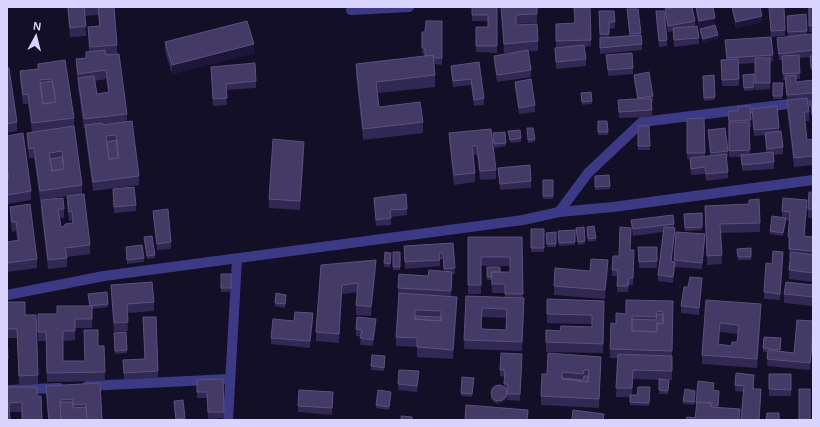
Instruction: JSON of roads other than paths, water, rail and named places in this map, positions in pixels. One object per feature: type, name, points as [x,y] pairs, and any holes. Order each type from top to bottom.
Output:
[{"type":"street","points":[[351,10],[409,7]]},
{"type":"street","points":[[559,212],[588,173],[642,122],[813,101]]},
{"type":"street","points":[[7,295],[104,276],[523,220],[559,212],[613,207],[813,180]]},
{"type":"street","points":[[228,420],[229,379],[237,259]]},
{"type":"street","points":[[7,390],[229,379]]}]
